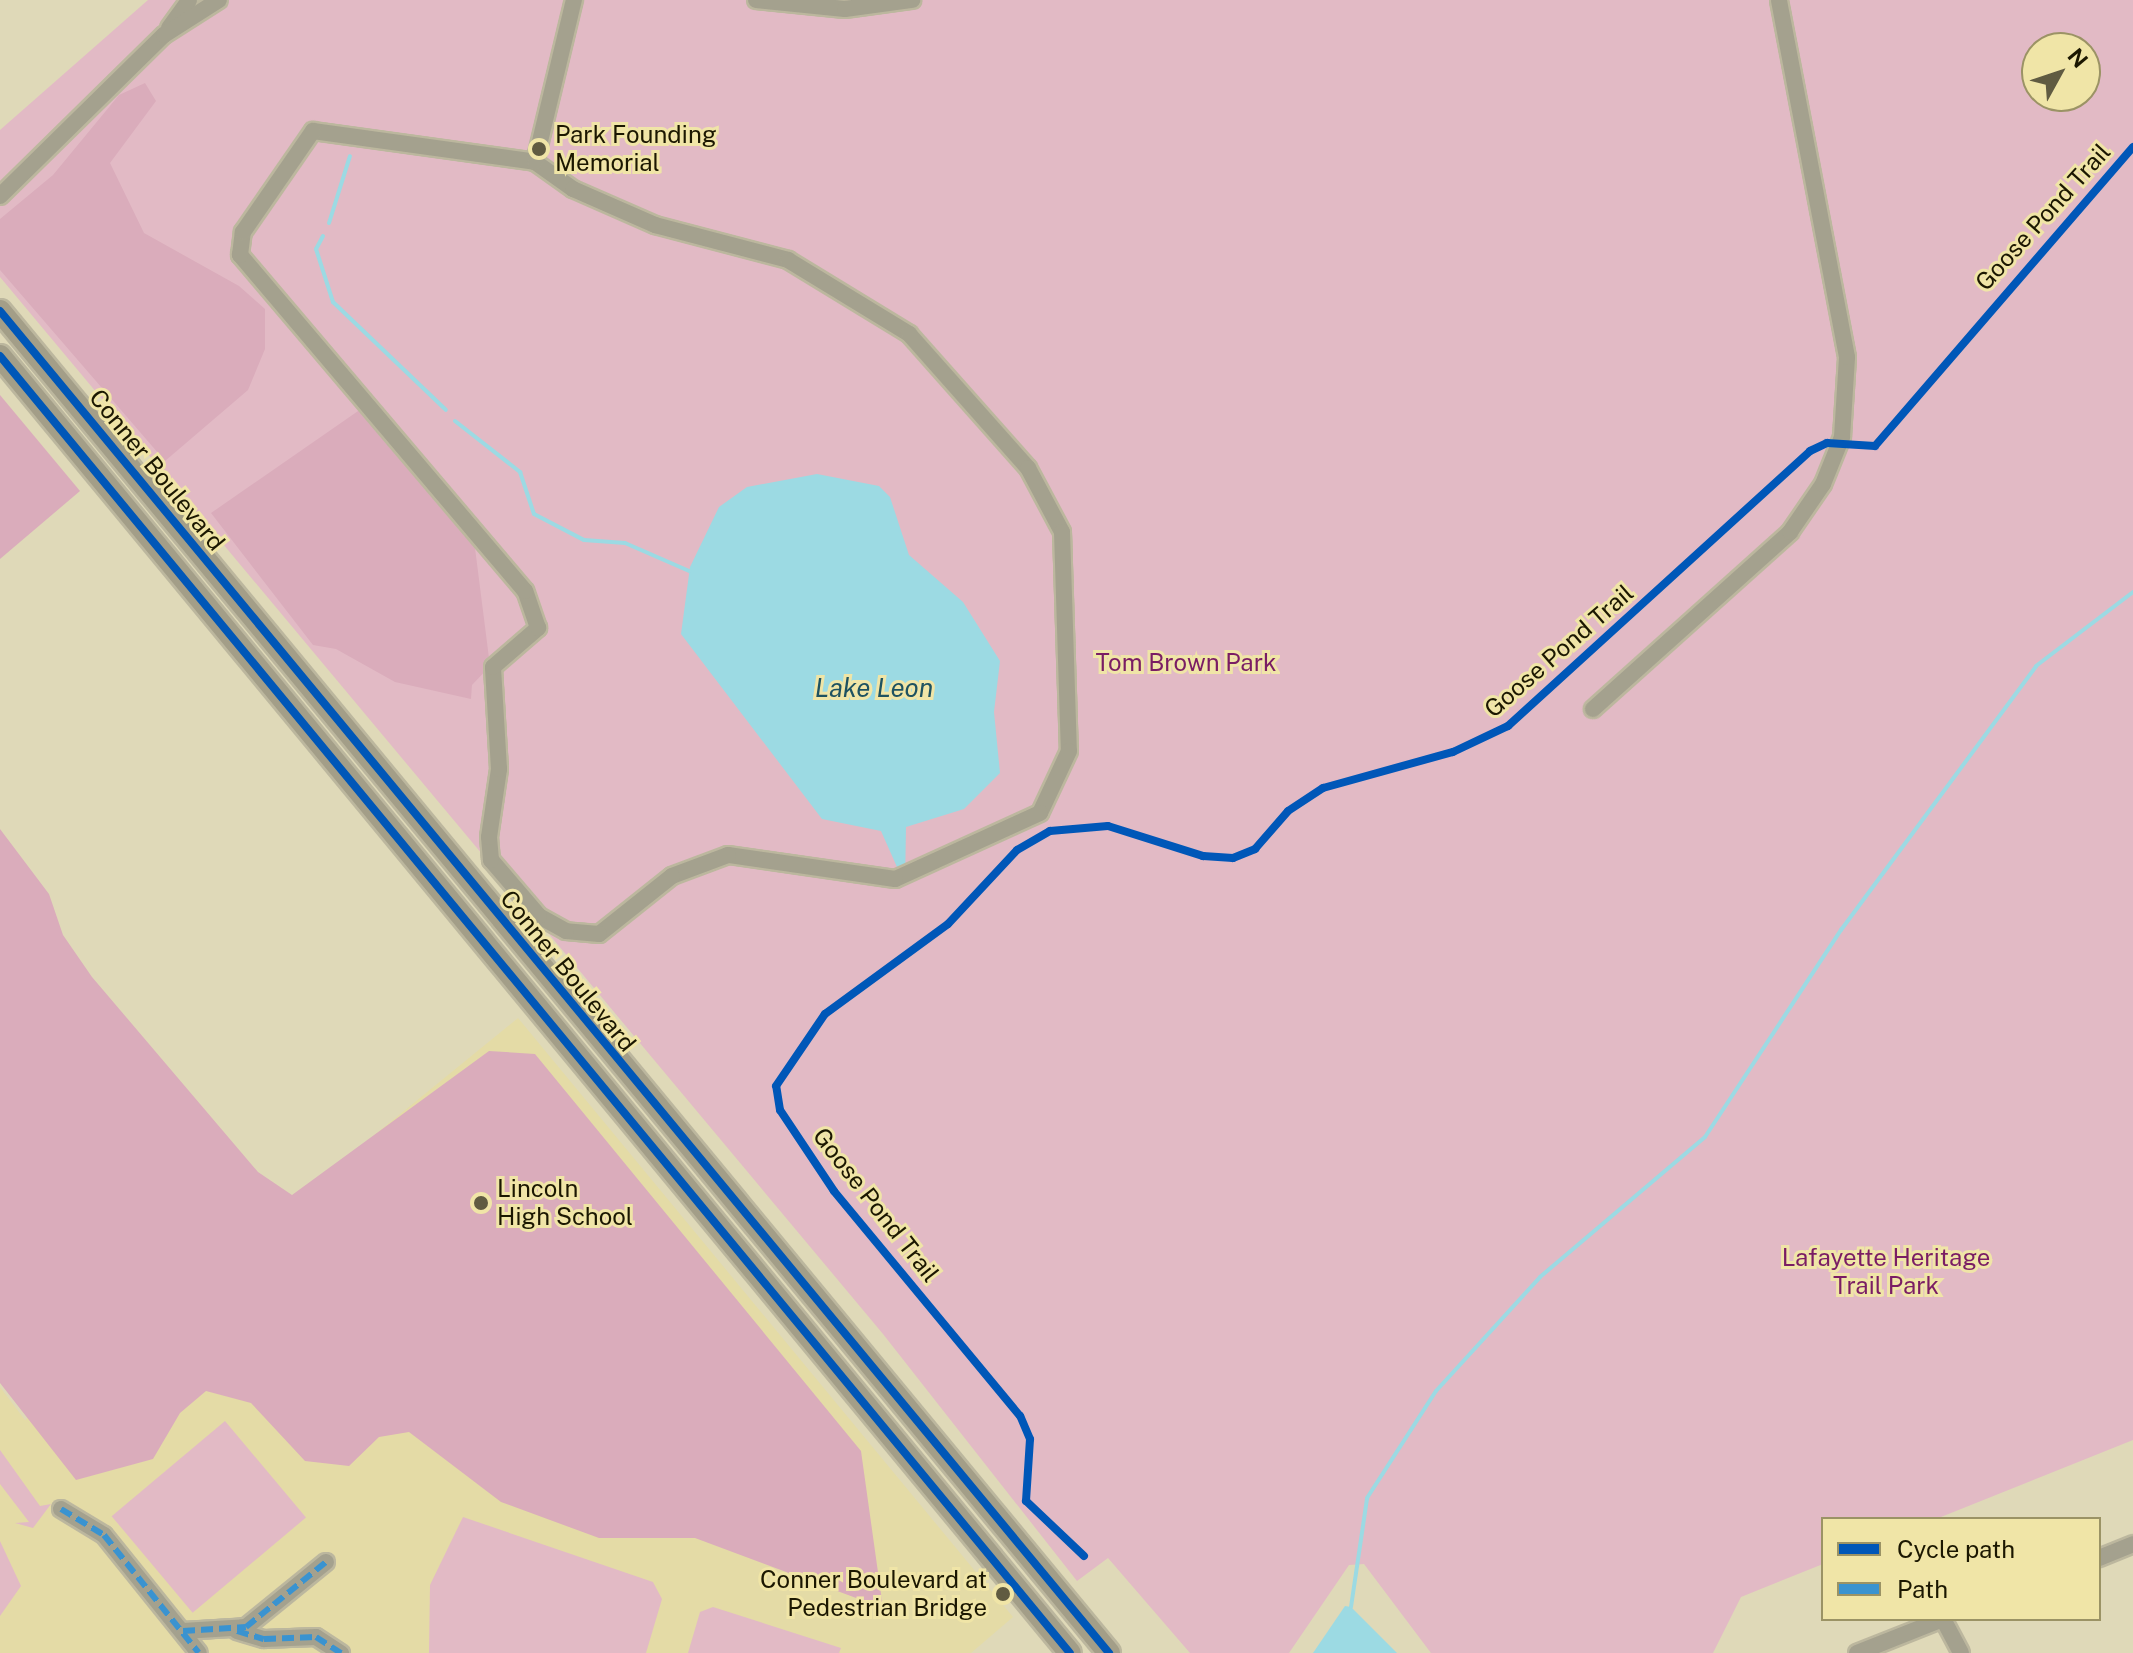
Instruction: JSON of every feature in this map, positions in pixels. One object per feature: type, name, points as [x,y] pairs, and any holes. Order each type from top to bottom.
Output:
[{"type":"main road","name":"Conner Boulevard","points":[[0,311],[1043,1579],[1109,1653]]},
{"type":"main road","name":"Conner Boulevard","points":[[0,356],[1070,1653]]},
{"type":"main road","points":[[322,745],[342,727]]},
{"type":"main road","points":[[1022,1597],[1043,1579]]},
{"type":"street","points":[[0,196],[165,34],[189,0]]},
{"type":"street","points":[[165,34],[219,0]]},
{"type":"street","points":[[535,162],[574,0]]},
{"type":"street","points":[[756,0],[845,9],[912,0]]},
{"type":"street","points":[[1593,709],[1790,532],[1823,484],[1842,437],[1847,357],[1779,0]]},
{"type":"street","points":[[313,131],[535,162],[573,189],[655,225],[788,260],[895,321],[1028,468],[1055,513],[1066,566],[1070,685],[1062,774],[1040,813],[918,872],[895,879],[728,855],[682,870],[599,934],[584,935],[539,916],[491,860],[499,769],[493,667],[538,628],[525,591],[248,268],[238,245],[313,131]]},
{"type":"street","points":[[61,1509],[92,1522],[199,1653]]},
{"type":"street","points":[[2101,1557],[2133,1544]]},
{"type":"street","points":[[237,1631],[326,1562]]},
{"type":"street","points":[[1857,1653],[1938,1621]]},
{"type":"street","points":[[1944,1621],[1961,1653]]},
{"type":"street","points":[[183,1631],[237,1631],[264,1639],[316,1637],[341,1653]]},
{"type":"shaded area","points":[[145,83],[156,101],[110,163],[144,233],[239,286],[265,309],[265,349],[248,390],[165,461],[0,270],[0,219],[53,175],[119,95]]},
{"type":"shaded area","points":[[0,395],[80,491],[0,559]]},
{"type":"shaded area","points":[[361,409],[475,548],[490,666],[472,685],[471,699],[395,682],[336,649],[313,645],[211,513]]},
{"type":"shaded area","points":[[0,829],[49,894],[63,935],[92,977],[258,1172],[292,1195],[489,1051],[535,1054],[861,1451],[883,1608],[695,1538],[599,1538],[501,1502],[409,1432],[379,1437],[349,1466],[305,1461],[251,1403],[206,1391],[180,1413],[153,1459],[76,1480],[0,1383]]},
{"type":"shaded area","name":"Lincoln High School","points":[[518,1018],[1013,1617],[971,1653],[0,1653],[0,1387],[25,1420]]},
{"type":"green space","name":"Tom Brown Park","points":[[148,0],[2133,0],[2133,1440],[1941,1517],[1821,1517],[1821,1565],[1741,1597],[1713,1653],[1431,1653],[1364,1564],[1349,1565],[1289,1653],[1190,1653],[1108,1558],[1077,1581],[883,1334],[0,277],[0,130]]},
{"type":"green space","points":[[225,1421],[306,1518],[193,1613],[112,1516]]},
{"type":"green space","points":[[0,1450],[40,1506],[51,1504],[33,1528],[15,1523],[29,1522],[0,1484]]},
{"type":"green space","points":[[463,1517],[653,1582],[662,1599],[646,1653],[429,1653],[430,1585]]},
{"type":"green space","points":[[0,1541],[21,1586],[0,1616]]},
{"type":"green space","points":[[713,1607],[841,1648],[839,1653],[688,1653],[700,1612]]},
{"type":"water","name":"Lake Leon","points":[[817,474],[879,486],[890,497],[909,555],[963,602],[1000,661],[994,712],[1000,773],[964,809],[906,827],[905,885],[881,831],[822,819],[681,634],[690,567],[719,507],[747,487]]},
{"type":"water","points":[[1345,1606],[1351,1607],[1397,1653],[1313,1653]]},
{"type":"waterway","points":[[329,223],[350,156]]},
{"type":"waterway","points":[[323,236],[316,249],[333,302],[446,410]]},
{"type":"waterway","points":[[455,421],[520,472],[534,514],[584,540],[625,543],[689,571]]},
{"type":"waterway","points":[[1351,1607],[1367,1498],[1436,1391],[1540,1277],[1705,1137],[1841,930],[2036,666],[2133,592]]},
{"type":"marked path","points":[[61,1509],[104,1535],[199,1653]]},
{"type":"marked path","points":[[183,1631],[246,1627],[326,1562]]},
{"type":"marked path","points":[[237,1631],[264,1639],[316,1637],[341,1653]]},
{"type":"cycle path","name":"Goose Pond Trail","points":[[1084,1556],[1026,1501],[1030,1439],[1020,1416],[834,1191],[780,1110],[776,1086],[825,1014],[948,924],[1017,850],[1050,831],[1108,826],[1203,856],[1233,858],[1255,849],[1288,811],[1323,788],[1453,752],[1508,726],[1810,451],[1827,443],[1875,446],[2133,147]]},
{"type":"cycle path","points":[[0,311],[1109,1653]]},
{"type":"cycle path","points":[[0,356],[1070,1653]]},
{"type":"place","name":"Park Founding Memorial","points":[[539,149]]},
{"type":"place","name":"Lincoln High School","points":[[481,1203]]},
{"type":"place","name":"Conner Boulevard at Pedestrian Bridge","points":[[1003,1594]]},
{"type":"park label","name":"Lafayette Heritage Trail Park","points":[[1886,1272]]}]
